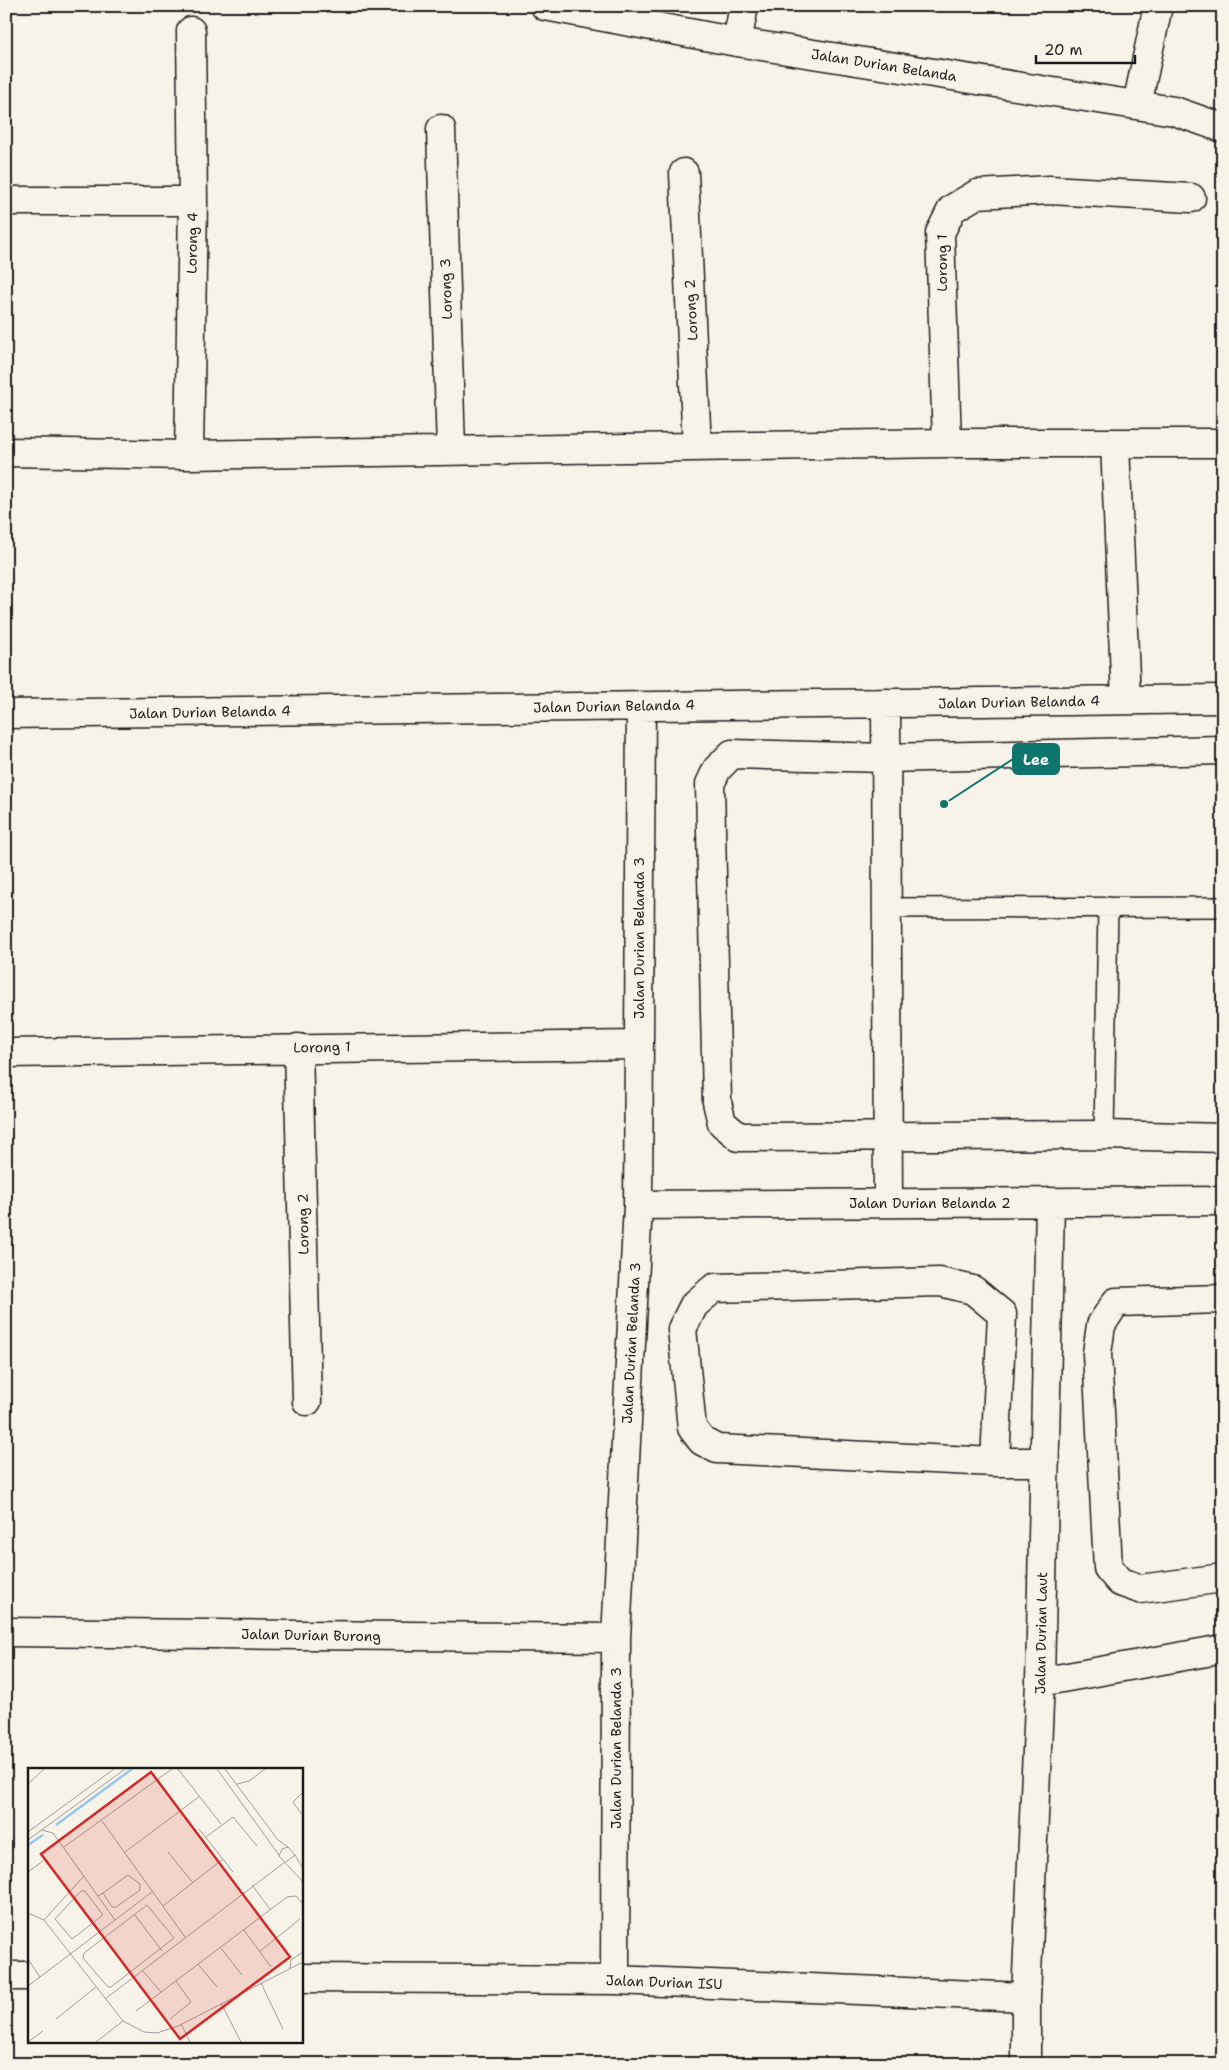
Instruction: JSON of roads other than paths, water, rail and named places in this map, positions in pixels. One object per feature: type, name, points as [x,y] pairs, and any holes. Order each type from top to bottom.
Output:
[{"type":"street","name":"Jalan Durian Belanda","points":[[545,6],[737,42],[1174,111],[1223,128]]},
{"type":"street","points":[[737,42],[744,6]]},
{"type":"street","points":[[1137,105],[1158,6]]},
{"type":"street","name":"Lorong 4","points":[[189,455],[193,201],[191,31]]},
{"type":"street","name":"Lorong 3","points":[[441,129],[451,450]]},
{"type":"street","name":"Lorong 2","points":[[684,173],[697,448]]},
{"type":"street","name":"Lorong 1","points":[[947,443],[940,233],[952,209],[977,194],[1050,190],[1191,198]]},
{"type":"street","points":[[6,201],[193,201]]},
{"type":"street","points":[[6,452],[189,455],[947,443],[1115,444],[1223,442]]},
{"type":"street","points":[[1115,444],[1126,700]]},
{"type":"street","name":"Jalan Durian Belanda 4","points":[[6,714],[1223,699]]},
{"type":"street","points":[[886,703],[888,1203]]},
{"type":"street","name":"Jalan Durian Belanda 3","points":[[615,1980],[616,1638],[638,1205],[640,706]]},
{"type":"street","points":[[1223,750],[886,758],[732,754],[717,768],[710,784],[717,1102],[722,1123],[739,1137],[1104,1135],[1223,1138]]},
{"type":"street","name":"Lorong 1","points":[[6,1053],[638,1045]]},
{"type":"street","name":"Lorong 2","points":[[298,1048],[307,1401]]},
{"type":"street","name":"Jalan Durian Belanda 2","points":[[638,1205],[1223,1201]]},
{"type":"street","name":"Jalan Durian Laut","points":[[1026,2064],[1026,1997],[1040,1682],[1050,1202]]},
{"type":"street","points":[[995,1462],[1002,1314],[973,1290],[940,1282],[714,1288],[694,1305],[682,1328],[692,1428],[702,1441],[717,1449],[995,1462],[1045,1462]]},
{"type":"street","points":[[1223,1299],[1116,1302],[1102,1325],[1097,1353],[1108,1568],[1120,1582],[1140,1589],[1223,1578]]},
{"type":"street","name":"Jalan Durian Burong","points":[[6,1632],[616,1638]]},
{"type":"street","points":[[1040,1682],[1223,1649]]},
{"type":"street","points":[[6,1976],[28,1976]]},
{"type":"street","name":"Jalan Durian ISU","points":[[302,1978],[615,1980],[1026,1997]]},
{"type":"lane","points":[[1104,1135],[1108,907]]},
{"type":"lane","points":[[887,908],[1223,907]]},
{"type":"place","name":"Lee","points":[[944,804]]}]
